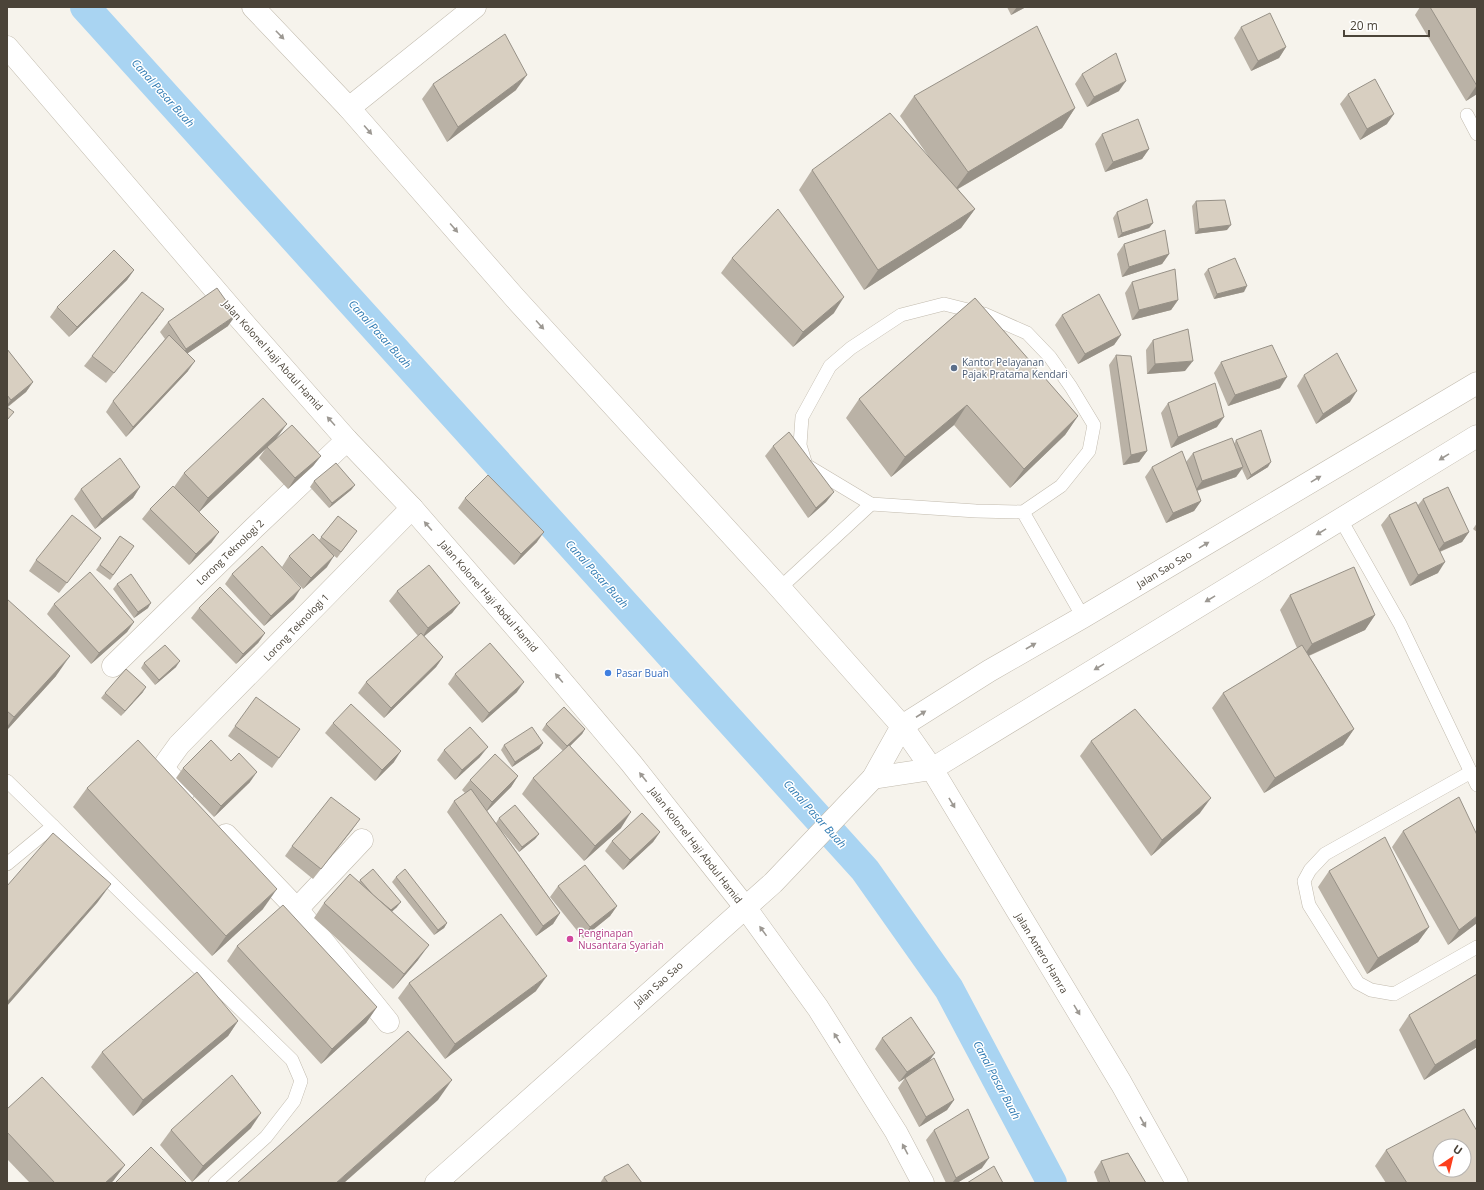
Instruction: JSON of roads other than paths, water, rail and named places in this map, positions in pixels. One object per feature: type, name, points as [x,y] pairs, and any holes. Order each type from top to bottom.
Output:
[{"type":"street","name":"Jalan Antero Hamra","points":[[253,7],[350,108],[515,298],[780,588],[902,726],[932,769],[1121,1083],[1177,1183]]},
{"type":"street","points":[[350,108],[475,7]]},
{"type":"street","name":"Jalan Kolonel Haji Abdul Hamid","points":[[7,47],[235,313],[347,440],[412,508],[631,763],[745,907],[818,1008],[896,1132],[923,1183]]},
{"type":"street","name":"Jalan Sao Sao","points":[[436,1183],[773,883],[873,778],[902,726],[989,671],[1083,617],[1477,383]]},
{"type":"street","points":[[873,778],[932,769],[1477,436]]},
{"type":"street","name":"Lorong Teknologi 2","points":[[113,666],[347,440]]},
{"type":"street","name":"Lorong Teknologi 1","points":[[198,806],[169,775],[164,768],[166,762],[179,745],[412,508]]},
{"type":"street","points":[[215,823],[297,909],[388,1022]]},
{"type":"street","points":[[297,909],[362,840]]},
{"type":"lane","points":[[1467,115],[1477,134]]},
{"type":"lane","points":[[944,304],[984,314],[1027,333],[1050,356],[1071,387],[1094,426],[1088,451],[1061,486],[1023,512],[976,511],[871,504],[806,465],[800,444],[802,417],[830,366],[851,348],[901,316],[944,304]]},
{"type":"lane","points":[[780,588],[871,504]]},
{"type":"lane","points":[[1023,512],[1083,617]]},
{"type":"lane","points":[[1341,520],[1400,624],[1477,785]]},
{"type":"lane","points":[[1471,772],[1326,854],[1310,870],[1304,881],[1309,905],[1358,983],[1371,990],[1394,994],[1477,947]]},
{"type":"lane","points":[[7,780],[52,826],[292,1060],[301,1081],[294,1101],[266,1137],[215,1183]]},
{"type":"lane","points":[[7,864],[52,826]]},
{"type":"waterway","name":"Canal Pasar Buah","points":[[85,7],[865,870],[949,989],[1052,1183]]},
{"type":"place","name":"Kantor Pelayanan Pajak Pratama Kendari","points":[[954,368]]},
{"type":"place","name":"Pasar Buah","points":[[608,673]]},
{"type":"place","name":"Penginapan Nusantara Syariah","points":[[570,939]]}]
